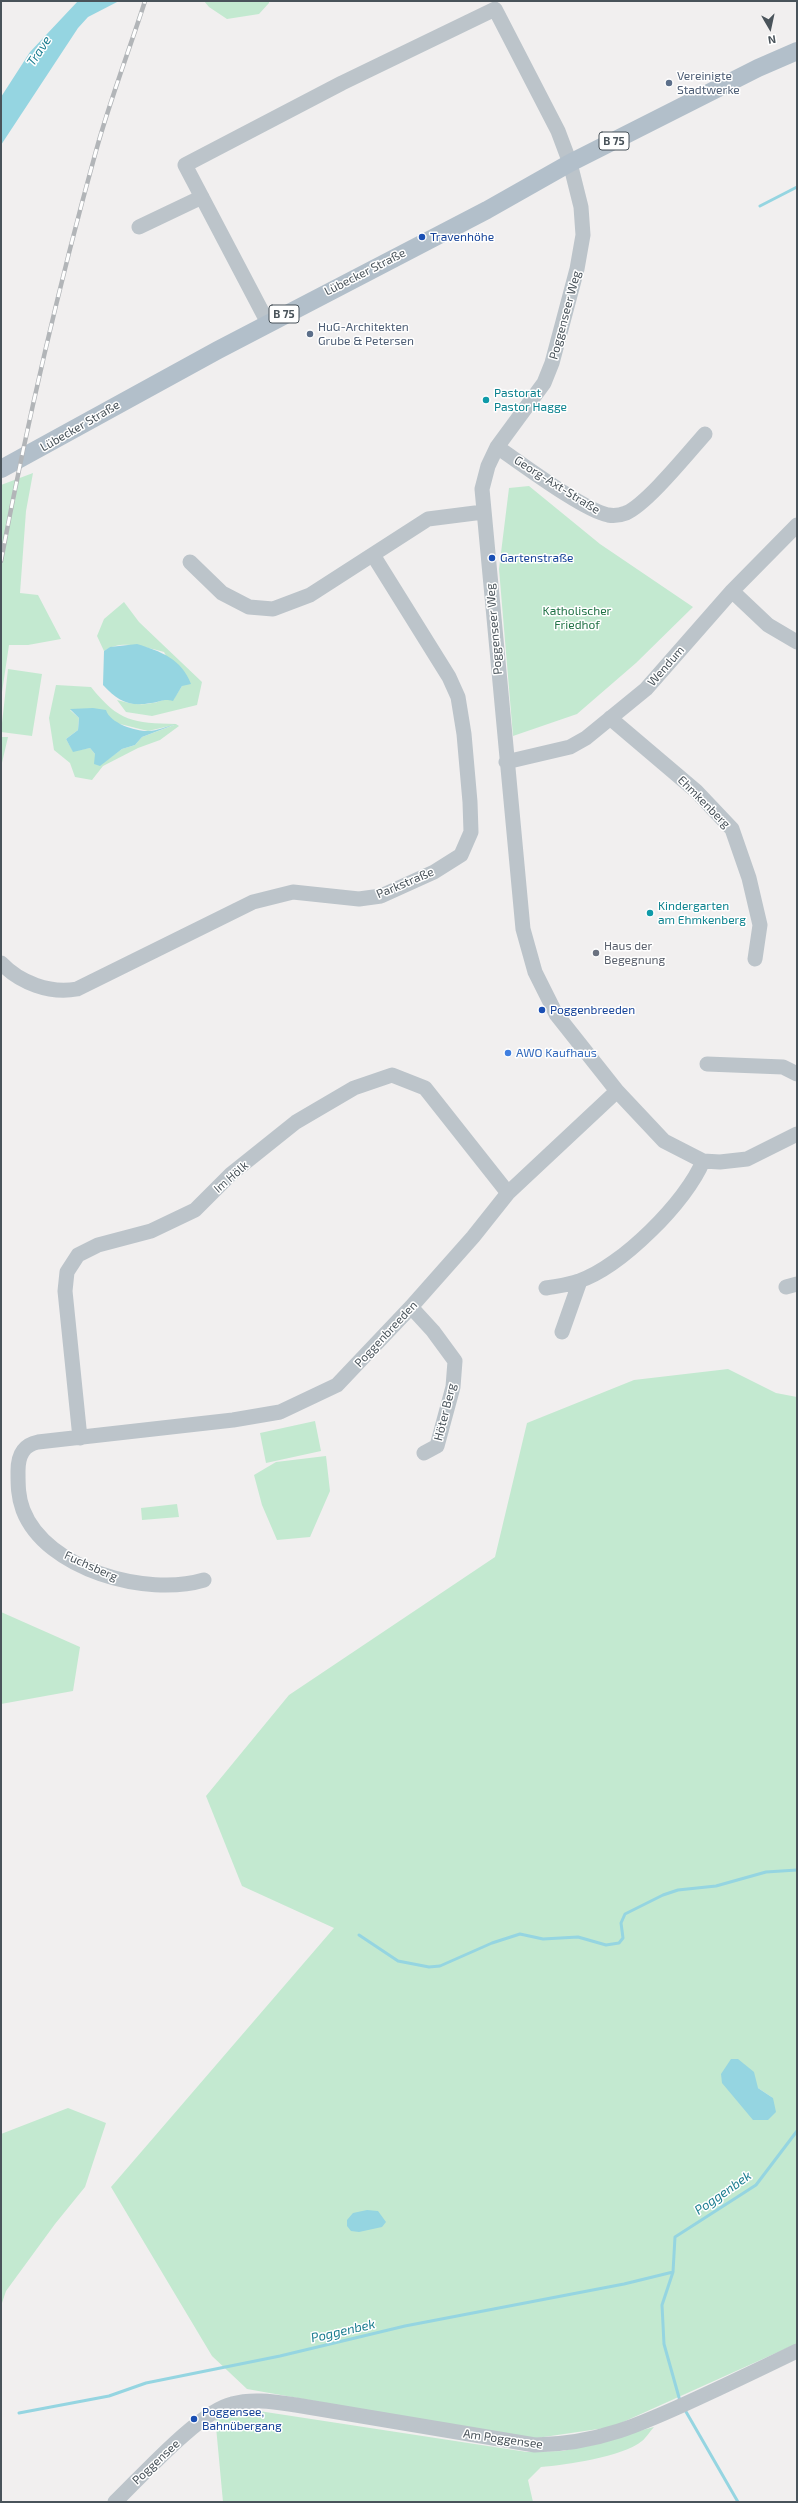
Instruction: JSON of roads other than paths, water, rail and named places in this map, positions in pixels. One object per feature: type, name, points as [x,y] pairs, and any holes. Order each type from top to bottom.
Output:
[{"type":"main road","name":"Lübecker Straße","points":[[1,469],[268,323],[487,210],[570,163],[758,68],[797,51]]},
{"type":"street","points":[[268,323],[185,165],[342,82],[495,9],[558,132],[570,163]]},
{"type":"street","name":"Poggenseer Weg","points":[[570,163],[583,220],[577,269],[552,363],[544,383],[497,447],[488,466],[482,489],[506,762],[523,930],[535,972],[556,1014],[617,1091],[664,1140],[703,1161]]},
{"type":"street","points":[[139,228],[202,197]]},
{"type":"street","name":"Georg-Axt-Straße","points":[[497,447],[585,505],[607,515],[616,516],[625,514],[639,506],[705,434]]},
{"type":"street","points":[[190,562],[222,593],[249,607],[273,609],[310,595],[428,520],[483,512]]},
{"type":"street","name":"Wendum","points":[[506,762],[570,747],[586,738],[646,689],[732,592],[797,525]]},
{"type":"street","name":"Parkstraße","points":[[1,963],[13,976],[31,983],[52,990],[77,989],[253,902],[293,892],[359,899],[381,896],[434,872],[461,855],[472,832],[464,734],[458,697],[449,677],[373,554]]},
{"type":"street","points":[[732,592],[768,625],[797,642]]},
{"type":"street","name":"Ehmkenberg","points":[[610,718],[696,791],[732,829],[749,878],[760,925],[755,960]]},
{"type":"street","points":[[707,1064],[783,1067],[797,1074]]},
{"type":"street","name":"Im Hölk","points":[[80,1438],[65,1291],[67,1272],[78,1255],[98,1245],[151,1231],[195,1210],[231,1174],[296,1122],[354,1088],[392,1075],[425,1088],[508,1193]]},
{"type":"street","name":"Poggenbreeden","points":[[80,1438],[234,1420],[280,1412],[337,1385],[411,1307],[473,1237],[508,1193],[617,1091]]},
{"type":"street","points":[[546,1288],[580,1281],[608,1265],[638,1243],[677,1203],[698,1175],[703,1161],[747,1159],[797,1134]]},
{"type":"street","points":[[562,1332],[580,1281]]},
{"type":"street","name":"Höter Berg","points":[[411,1307],[433,1331],[455,1361],[453,1388],[437,1446],[424,1453]]},
{"type":"street","name":"Fuchsberg","points":[[80,1438],[29,1444],[23,1450],[18,1464],[19,1496],[24,1511],[32,1526],[47,1544],[66,1558],[117,1579],[147,1584],[189,1584],[204,1580]]},
{"type":"street","name":"Am Poggensee","points":[[198,2423],[211,2413],[232,2404],[260,2400],[535,2445],[562,2445],[615,2434],[668,2413],[797,2351]]},
{"type":"street","name":"Poggensee","points":[[115,2502],[198,2423]]},
{"type":"water","name":"Trave","points":[[78,1],[119,1],[88,17],[78,28],[1,145],[1,97],[30,52]]},
{"type":"water","points":[[137,644],[169,657],[182,668],[187,675],[191,684],[182,686],[173,701],[164,700],[143,704],[124,702],[103,685],[104,651],[110,647]]},
{"type":"water","points":[[93,708],[106,710],[112,719],[136,730],[151,731],[176,724],[142,737],[135,745],[122,749],[100,766],[94,764],[95,754],[90,748],[73,752],[66,739],[78,730],[79,718],[70,709]]},
{"type":"water","points":[[731,2059],[738,2059],[754,2072],[758,2088],[773,2098],[776,2112],[768,2120],[753,2120],[722,2083],[721,2074]]},
{"type":"water","points":[[367,2210],[378,2211],[386,2222],[382,2227],[359,2232],[351,2231],[347,2226],[347,2220],[353,2213]]},
{"type":"waterway","points":[[760,206],[797,187]]},
{"type":"waterway","points":[[359,1935],[398,1961],[429,1967],[440,1966],[492,1943],[520,1934],[543,1939],[578,1937],[606,1945],[619,1943],[623,1938],[621,1923],[625,1914],[663,1895],[678,1890],[716,1886],[766,1872],[797,1870]]},
{"type":"waterway","name":"Poggenbek","points":[[680,2401],[664,2344],[662,2305],[673,2272],[675,2237],[756,2185],[797,2131]]},
{"type":"waterway","name":"Poggenbek","points":[[19,2413],[109,2396],[146,2383],[280,2356],[405,2326],[624,2284],[673,2272]]},
{"type":"waterway","points":[[685,2410],[738,2502]]},
{"type":"railway","points":[[1,561],[44,354],[82,201],[101,132],[145,1]]},
{"type":"place","name":"Vereinigte Stadtwerke","points":[[669,83]]},
{"type":"place","name":"Travenhöhe","points":[[422,237]]},
{"type":"place","name":"HuG-Architekten Grube & Petersen","points":[[310,334]]},
{"type":"place","name":"Pastorat Pastor Hagge","points":[[486,400]]},
{"type":"place","name":"Gartenstraße","points":[[492,558]]},
{"type":"place","name":"Kindergarten am Ehmkenberg","points":[[650,913]]},
{"type":"place","name":"Haus der Begegnung","points":[[596,953]]},
{"type":"place","name":"Poggenbreeden","points":[[542,1010]]},
{"type":"place","name":"AWO Kaufhaus","points":[[508,1053]]},
{"type":"place","name":"Poggensee, Bahnübergang","points":[[194,2419]]},
{"type":"park label","name":"Katholischer Friedhof","points":[[577,618]]}]
